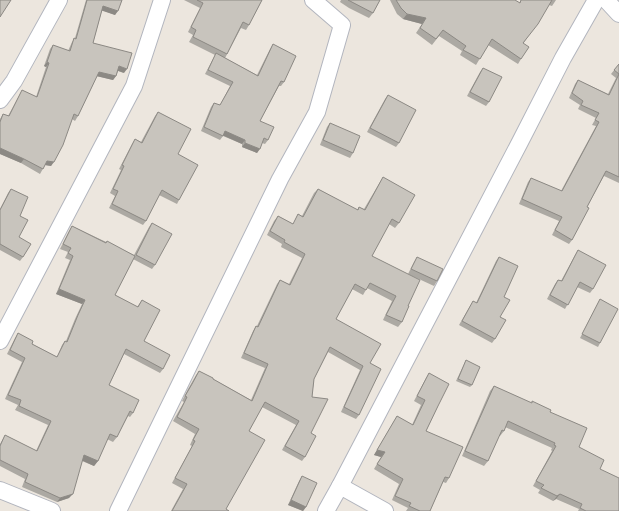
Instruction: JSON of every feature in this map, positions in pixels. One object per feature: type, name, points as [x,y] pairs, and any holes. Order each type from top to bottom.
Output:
[{"type":"street","points":[[0,100],[14,82],[59,0]]},
{"type":"street","points":[[0,341],[134,86],[162,0]]},
{"type":"street","points":[[118,511],[280,179],[317,112],[342,25],[313,0]]},
{"type":"street","points":[[326,511],[563,58],[596,0]]},
{"type":"street","points":[[606,0],[619,14]]},
{"type":"street","points":[[340,486],[385,511]]},
{"type":"street","points":[[0,490],[52,511]]},
{"type":"building","points":[[0,0],[11,0],[0,17]]},
{"type":"building","points":[[87,0],[122,0],[118,11],[103,6],[93,43],[132,53],[127,69],[119,66],[116,76],[99,72],[78,116],[74,114],[63,145],[54,162],[47,161],[43,169],[0,148],[0,122],[3,114],[9,116],[22,90],[37,97],[49,63],[47,62],[53,45],[70,51],[74,38],[76,39]]},
{"type":"building","points":[[197,0],[262,0],[249,25],[243,22],[227,54],[193,37],[196,30],[191,27],[203,3]]},
{"type":"building","points":[[348,0],[380,0],[373,13]]},
{"type":"building","points":[[396,0],[515,0],[520,3],[521,0],[552,0],[538,24],[523,43],[529,47],[521,59],[492,39],[480,59],[463,50],[466,46],[443,30],[436,39],[420,28],[426,18],[407,14]]},
{"type":"building","points":[[273,44],[296,56],[284,82],[281,81],[260,121],[274,127],[268,140],[264,138],[260,149],[245,143],[245,140],[225,131],[223,136],[204,127],[214,103],[220,105],[233,82],[208,70],[216,53],[258,76]]},
{"type":"building","points":[[619,64],[619,74],[614,70]]},
{"type":"building","points":[[483,68],[502,77],[489,102],[470,92]]},
{"type":"building","points":[[619,74],[619,177],[606,171],[572,240],[555,230],[562,217],[522,199],[531,178],[562,191],[599,122],[595,120],[599,113],[581,105],[583,101],[572,93],[578,80],[609,95]]},
{"type":"building","points":[[388,95],[416,110],[399,143],[370,128]]},
{"type":"building","points":[[158,112],[191,129],[178,154],[198,165],[179,200],[162,190],[146,221],[112,204],[118,191],[113,189],[124,166],[122,165],[135,139],[142,143]]},
{"type":"building","points":[[330,123],[360,136],[353,153],[323,140]]},
{"type":"building","points":[[383,177],[415,195],[399,223],[392,219],[372,256],[420,280],[402,322],[386,315],[396,296],[370,283],[366,290],[355,284],[336,319],[381,344],[370,363],[381,369],[359,415],[344,407],[363,366],[330,347],[314,379],[312,397],[328,399],[311,433],[316,436],[305,457],[285,446],[299,421],[265,402],[249,431],[265,440],[226,509],[229,511],[172,511],[187,484],[175,478],[195,441],[193,440],[199,429],[177,417],[187,397],[185,396],[199,371],[252,401],[268,364],[244,353],[280,280],[290,285],[305,254],[284,242],[285,240],[270,231],[278,216],[293,224],[298,214],[303,217],[318,189],[358,210],[359,207],[365,210]]},
{"type":"building","points":[[11,189],[28,197],[20,216],[28,220],[19,237],[31,244],[23,257],[0,244],[0,210]]},
{"type":"building","points":[[152,223],[172,234],[155,265],[136,255]]},
{"type":"building","points":[[72,226],[106,243],[107,241],[135,256],[115,295],[138,307],[142,300],[160,310],[144,341],[170,355],[163,369],[126,349],[109,385],[139,400],[133,413],[130,411],[117,437],[110,434],[98,461],[84,455],[73,494],[60,498],[25,482],[28,474],[0,460],[0,446],[5,435],[37,451],[51,421],[19,406],[21,400],[8,395],[25,358],[10,350],[18,333],[33,341],[32,344],[57,357],[65,341],[67,342],[85,300],[59,289],[73,256],[68,253],[71,248],[63,244]]},
{"type":"building","points":[[578,250],[606,265],[593,289],[580,282],[568,305],[550,295],[558,280],[562,281]]},
{"type":"building","points":[[417,257],[443,269],[437,281],[411,269]]},
{"type":"building","points":[[499,257],[518,266],[504,297],[510,300],[500,317],[506,320],[495,339],[462,321],[473,301],[477,303]]},
{"type":"building","points":[[600,299],[618,309],[600,343],[582,334]]},
{"type":"building","points":[[466,360],[480,367],[472,385],[458,379]]},
{"type":"building","points":[[429,373],[449,384],[426,431],[463,447],[449,478],[445,477],[430,511],[420,511],[409,506],[411,503],[395,496],[403,479],[377,464],[385,452],[377,450],[397,416],[413,425],[425,400],[417,396]]},
{"type":"building","points":[[494,386],[532,403],[532,401],[551,410],[550,412],[587,428],[579,447],[604,460],[600,469],[619,478],[619,511],[586,511],[580,508],[582,504],[560,494],[557,496],[541,488],[544,485],[536,481],[556,446],[554,445],[555,443],[508,421],[504,431],[502,430],[488,461],[465,451]]},
{"type":"building","points":[[302,476],[317,483],[306,507],[291,500]]}]
